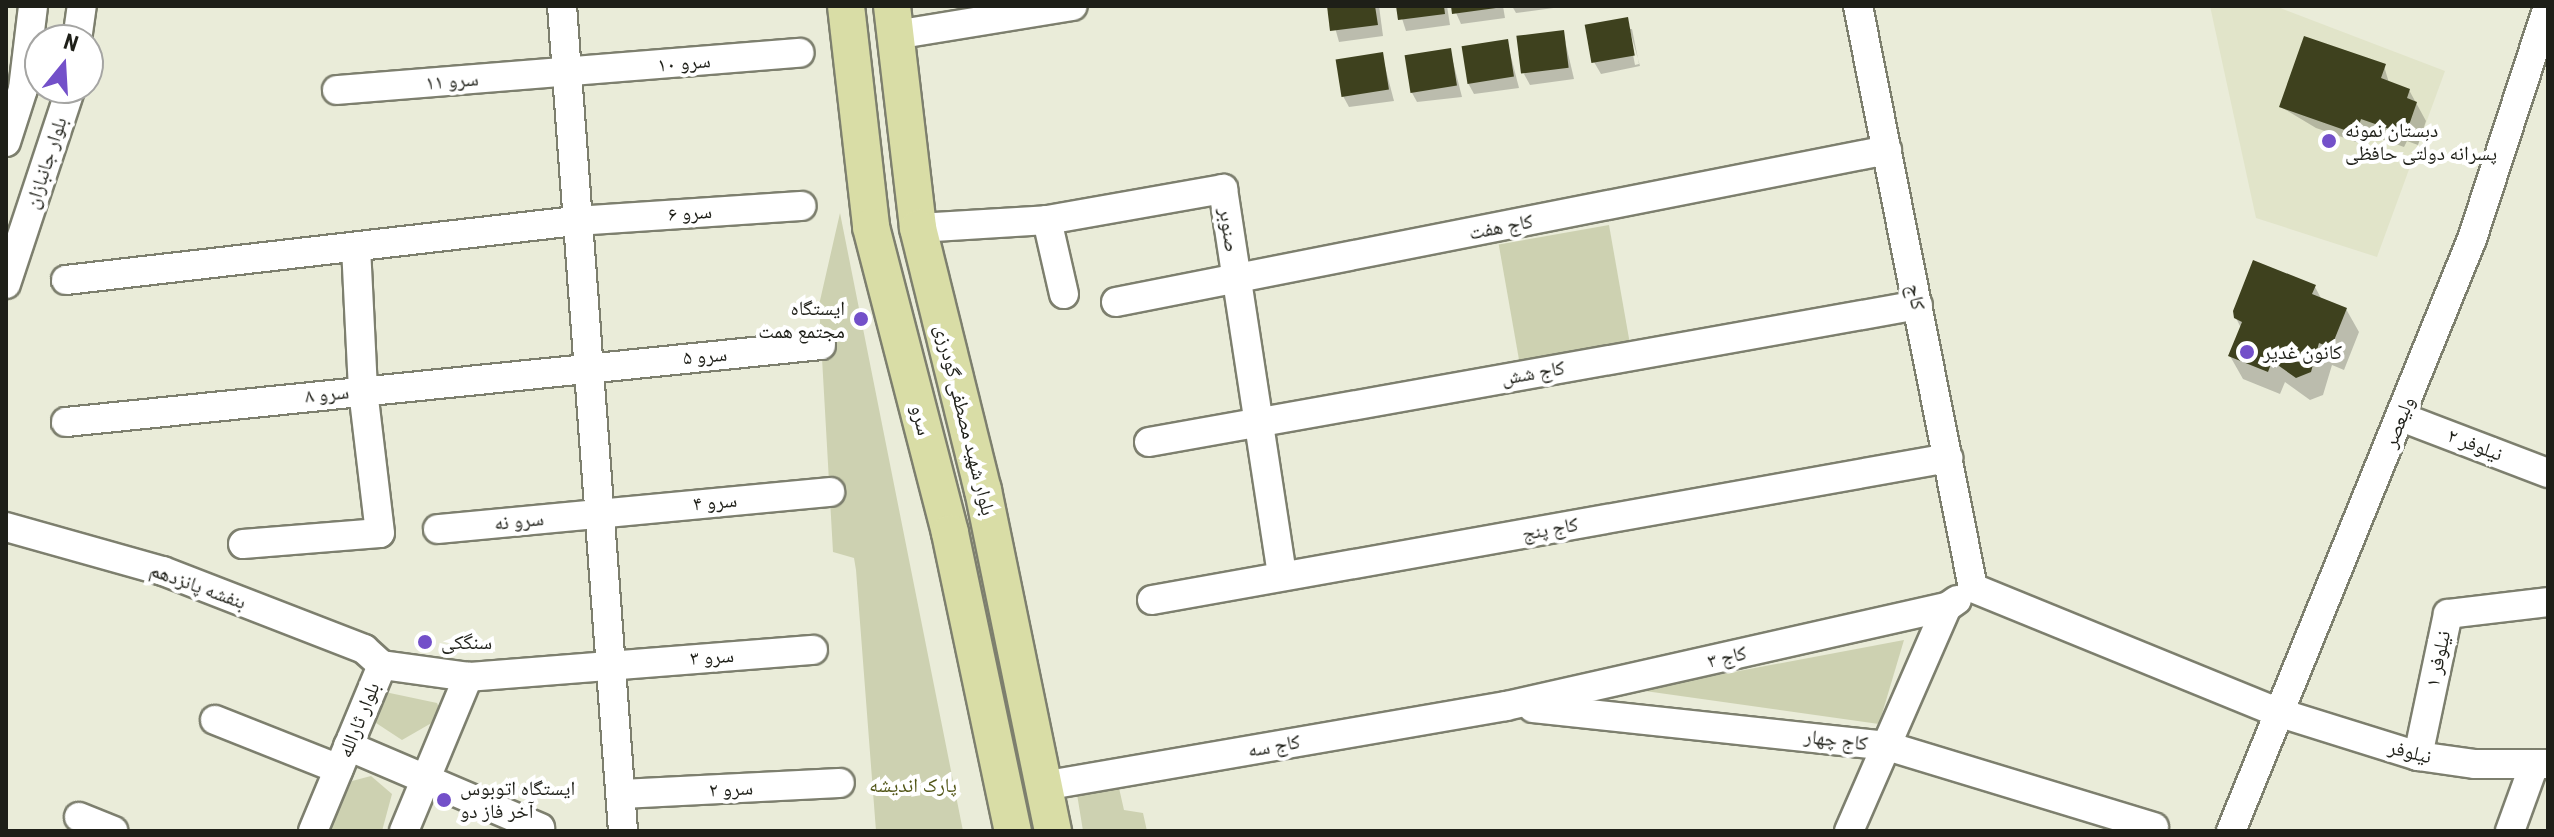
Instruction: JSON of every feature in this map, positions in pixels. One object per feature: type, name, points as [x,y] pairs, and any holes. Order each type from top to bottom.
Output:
[{"type":"main road","name":"سرو","points":[[846,6],[871,227],[950,533],[1013,831]]},
{"type":"main road","name":"بلوار شهید مصطفی گودرزی","points":[[894,21],[918,228],[983,490],[1053,831]]},
{"type":"street","points":[[6,142],[23,89],[33,6]]},
{"type":"street","points":[[562,6],[623,831]]},
{"type":"street","points":[[894,21],[1073,6]]},
{"type":"street","name":"کاج","points":[[1858,6],[1973,588]]},
{"type":"street","name":"ولیعصر","points":[[2231,831],[2472,239],[2548,6]]},
{"type":"street","name":"سرو ۱۰","points":[[567,72],[800,53]]},
{"type":"street","name":"سرو ۱۱","points":[[337,90],[567,72]]},
{"type":"street","name":"بلوار جانبازان","points":[[6,284],[66,104]]},
{"type":"street","name":"کاج هفت","points":[[1116,302],[1887,150]]},
{"type":"street","name":"صنوبر","points":[[918,228],[1047,220],[1223,189],[1282,576]]},
{"type":"street","name":"سرو ۶","points":[[66,280],[578,220],[802,206]]},
{"type":"street","points":[[1047,220],[1064,294]]},
{"type":"street","points":[[243,544],[380,533],[363,390],[356,247]]},
{"type":"street","name":"کاج شش","points":[[1149,442],[1918,305]]},
{"type":"street","name":"سرو ۵","points":[[589,366],[821,345]]},
{"type":"street","name":"سرو ۸","points":[[66,422],[589,366]]},
{"type":"street","name":"نیلوفر ۲","points":[[2401,417],[2548,473]]},
{"type":"street","name":"کاج پنج","points":[[1152,600],[1948,458]]},
{"type":"street","name":"سرو ۴","points":[[600,512],[830,492]]},
{"type":"street","name":"سرو نه","points":[[438,529],[600,512]]},
{"type":"street","name":"بنفشه پانزدهم","points":[[6,527],[163,571],[364,649],[382,665]]},
{"type":"street","points":[[1849,831],[1947,607],[1973,588],[2277,712]]},
{"type":"street","name":"نیلوفر ۱","points":[[2418,756],[2448,614],[2548,602]]},
{"type":"street","name":"کاج ۳","points":[[1506,706],[1947,607]]},
{"type":"street","name":"سرو ۳","points":[[468,677],[813,650]]},
{"type":"street","name":"بلوار ثارالله","points":[[313,831],[382,665],[468,677]]},
{"type":"street","points":[[404,831],[468,677]]},
{"type":"street","name":"کاج سه","points":[[1043,786],[1506,706]]},
{"type":"street","name":"کاج چهار","points":[[1506,706],[1887,746],[2154,827]]},
{"type":"street","name":"نیلوفر","points":[[2277,712],[2418,756],[2541,764]]},
{"type":"street","points":[[215,720],[344,758],[426,777],[540,828]]},
{"type":"street","points":[[2510,831],[2541,764]]},
{"type":"street","name":"سرو ۲","points":[[621,794],[840,783]]},
{"type":"street","points":[[79,817],[113,831]]},
{"type":"shaded area","name":"دبستان نمونه پسرانه دولتی حافظی","points":[[2210,6],[2275,6],[2445,71],[2377,257],[2256,218]]},
{"type":"green space","name":"پارک اندیشه","points":[[840,213],[963,831],[876,831],[856,570],[854,558],[833,552],[819,305]]},
{"type":"green space","points":[[1609,225],[1630,343],[1520,363],[1499,244]]},
{"type":"green space","points":[[1904,640],[1879,724],[1638,690]]},
{"type":"green space","points":[[385,692],[437,703],[441,712],[435,721],[402,740],[373,721]]},
{"type":"green space","points":[[371,776],[392,794],[382,831],[328,831],[352,781]]},
{"type":"green space","points":[[1119,788],[1124,810],[1143,813],[1147,831],[1083,831],[1077,794]]},
{"type":"building","points":[[1327,6],[1375,6],[1378,25],[1330,31]]},
{"type":"building","points":[[1396,6],[1444,6],[1445,14],[1398,20]]},
{"type":"building","points":[[1451,6],[1496,6],[1496,8],[1452,14]]},
{"type":"building","points":[[1628,17],[1635,55],[1591,63],[1585,25]]},
{"type":"building","points":[[1564,30],[1569,68],[1521,74],[1516,36]]},
{"type":"building","points":[[2304,36],[2386,64],[2381,78],[2410,89],[2407,98],[2417,102],[2408,128],[2397,125],[2395,131],[2361,119],[2356,134],[2279,107]]},
{"type":"building","points":[[1508,39],[1514,77],[1468,84],[1462,46]]},
{"type":"building","points":[[1451,48],[1457,86],[1411,93],[1405,55]]},
{"type":"building","points":[[1383,52],[1389,90],[1342,97],[1336,60]]},
{"type":"building","points":[[2253,260],[2316,285],[2312,294],[2347,308],[2331,348],[2319,343],[2311,372],[2296,378],[2272,361],[2268,372],[2228,356],[2242,322],[2234,318],[2233,311]]},
{"type":"place","name":"دبستان نمونه پسرانه دولتی حافظی","points":[[2329,141]]},
{"type":"place","name":"ایستگاه مجتمع همت","points":[[861,319]]},
{"type":"place","name":"کانون غدیر","points":[[2247,352]]},
{"type":"place","name":"سنگکی","points":[[425,642]]},
{"type":"place","name":"ایستگاه اتوبوس آخر فاز دو","points":[[444,800]]}]
